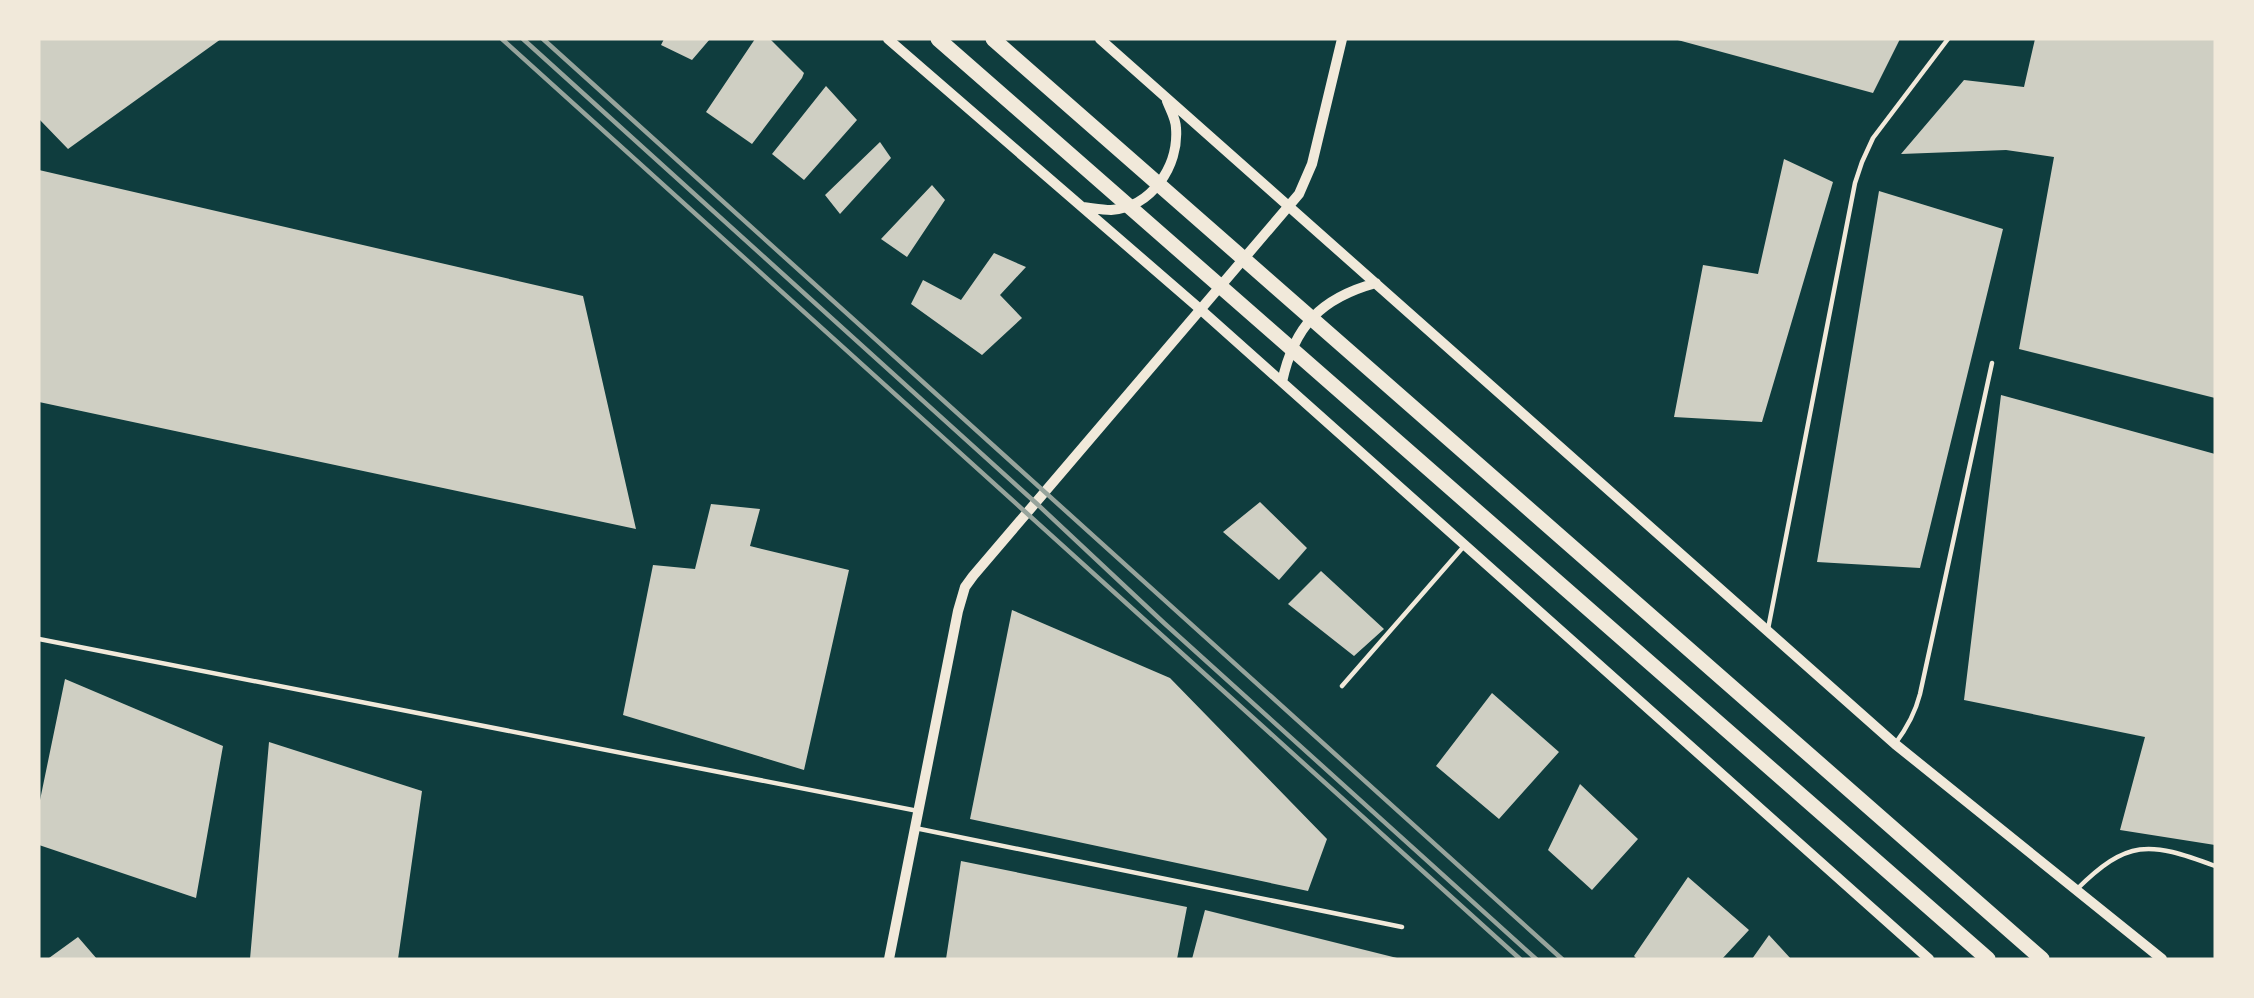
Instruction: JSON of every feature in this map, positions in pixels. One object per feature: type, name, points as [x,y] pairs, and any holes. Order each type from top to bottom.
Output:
[{"type":"highway","points":[[938,39],[1988,959]]},
{"type":"highway","points":[[993,39],[2042,959]]},
{"type":"street","points":[[888,39],[1200,309],[1929,959]]},
{"type":"street","points":[[1100,39],[1894,744],[2162,959]]},
{"type":"street","points":[[889,959],[958,611],[966,587],[1200,309],[1290,206],[1306,180],[1312,164],[1342,39]]},
{"type":"street","points":[[1082,207],[1112,210],[1140,201],[1162,182],[1175,155],[1177,125],[1166,98]]},
{"type":"street","points":[[1282,382],[1287,358],[1298,336],[1312,317],[1338,297],[1376,283]]},
{"type":"lane","points":[[1768,632],[1855,183],[1873,138],[1948,39]]},
{"type":"lane","points":[[1894,744],[1908,726],[1916,710],[1992,363]]},
{"type":"lane","points":[[1342,686],[1465,545]]},
{"type":"lane","points":[[39,639],[918,812]]},
{"type":"lane","points":[[915,828],[1402,927]]},
{"type":"lane","points":[[2076,890],[2115,857],[2135,849],[2155,849],[2183,854],[2215,866]]},
{"type":"building","points":[[39,39],[221,39],[68,149],[39,119]]},
{"type":"building","points":[[664,39],[710,39],[692,60],[661,45]]},
{"type":"building","points":[[755,39],[770,39],[804,73],[752,144],[706,112]]},
{"type":"building","points":[[1674,39],[1900,39],[1873,93]]},
{"type":"building","points":[[2035,39],[2215,39],[2215,398],[2019,349],[2054,157],[2006,150],[1901,154],[1964,80],[2024,87]]},
{"type":"building","points":[[826,86],[857,120],[804,180],[772,154]]},
{"type":"building","points":[[880,142],[891,158],[840,214],[825,195]]},
{"type":"building","points":[[1784,159],[1833,182],[1762,422],[1674,417],[1703,265],[1758,274]]},
{"type":"building","points":[[39,170],[583,296],[636,529],[39,402]]},
{"type":"building","points":[[932,185],[945,200],[907,257],[881,239]]},
{"type":"building","points":[[1879,191],[2003,229],[1920,568],[1817,562]]},
{"type":"building","points":[[994,253],[1026,267],[1000,295],[1022,318],[982,355],[911,304],[923,280],[961,300]]},
{"type":"building","points":[[2001,395],[2215,454],[2215,845],[2120,830],[2145,737],[1964,700]]},
{"type":"building","points":[[1260,502],[1307,548],[1279,580],[1223,532]]},
{"type":"building","points":[[711,504],[760,509],[750,546],[849,570],[804,770],[623,715],[653,565],[695,569]]},
{"type":"building","points":[[1321,571],[1384,629],[1354,656],[1288,604]]},
{"type":"building","points":[[1012,610],[1170,678],[1327,839],[1308,891],[970,819]]},
{"type":"building","points":[[65,679],[223,746],[196,898],[39,845],[39,805]]},
{"type":"building","points":[[1492,693],[1559,752],[1499,819],[1436,766]]},
{"type":"building","points":[[269,742],[422,791],[398,959],[250,959]]},
{"type":"building","points":[[1580,784],[1638,839],[1592,890],[1548,850]]},
{"type":"building","points":[[961,861],[1187,907],[1177,959],[946,959]]},
{"type":"building","points":[[1688,877],[1749,930],[1722,959],[1637,959],[1634,956]]},
{"type":"building","points":[[1205,910],[1397,958],[1397,959],[1192,959]]},
{"type":"building","points":[[1769,935],[1791,959],[1752,959]]},
{"type":"building","points":[[78,937],[97,959],[49,958]]},
{"type":"railway","points":[[502,39],[1520,959]]},
{"type":"railway","points":[[523,39],[1536,959]]},
{"type":"railway","points":[[543,39],[1562,959]]}]
